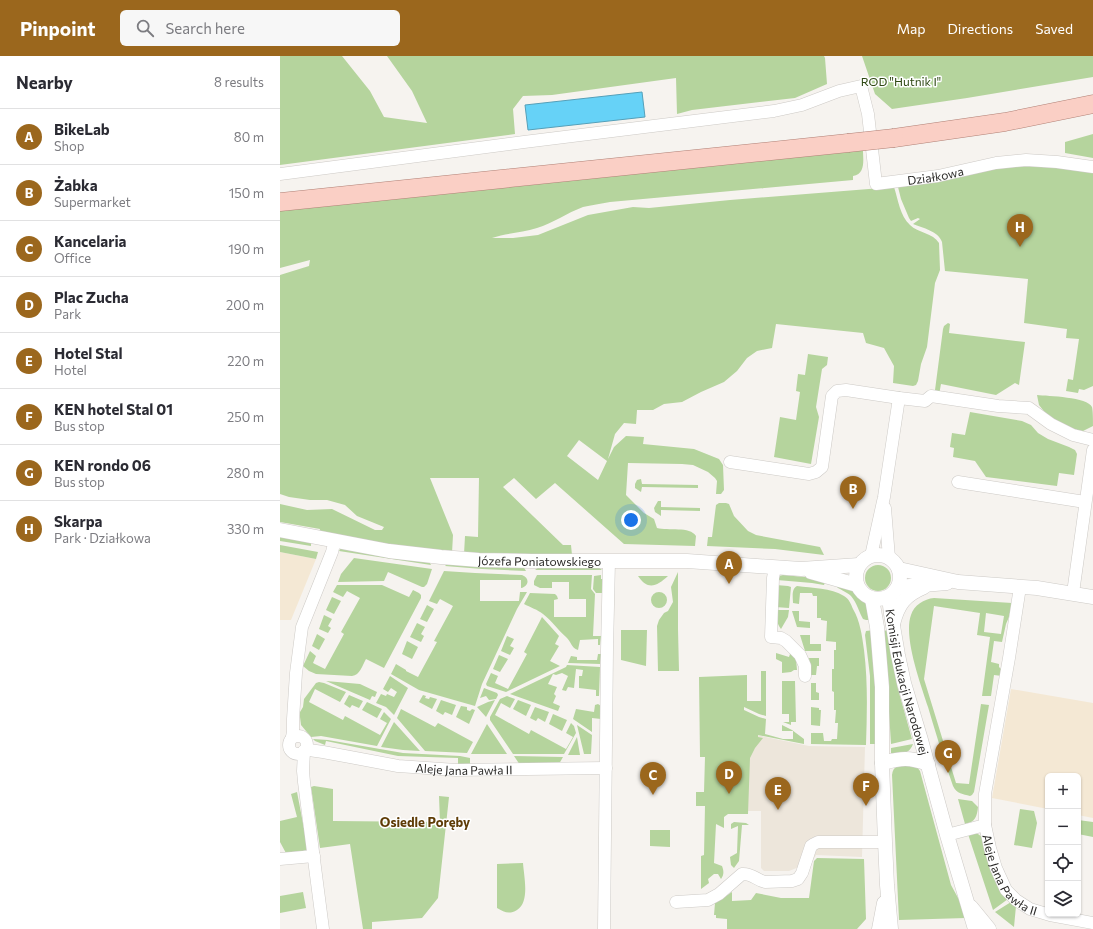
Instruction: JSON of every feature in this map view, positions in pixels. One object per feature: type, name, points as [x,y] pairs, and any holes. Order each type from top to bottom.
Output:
[{"type":"main road","points":[[280,202],[894,138],[1005,122],[1093,104]]},
{"type":"street","name":"Działkowa","points":[[280,174],[774,111],[802,105],[839,91],[861,86],[868,114],[876,184],[938,176],[996,163],[1026,160],[1057,162],[1093,167]]},
{"type":"street","points":[[730,462],[809,474],[816,472],[822,467],[832,396],[838,391],[846,390],[925,401],[931,396],[998,406],[1029,408],[1050,424],[1072,435],[1093,440]]},
{"type":"street","points":[[871,556],[884,497],[899,398]]},
{"type":"street","points":[[1073,593],[1085,502],[1091,478],[1093,450]]},
{"type":"street","points":[[958,482],[1085,502]]},
{"type":"street","points":[[884,497],[889,558]]},
{"type":"street","name":"Józefa Poniatowskiego","points":[[280,530],[389,551],[479,560],[687,561],[801,569],[859,565]]},
{"type":"street","points":[[323,929],[303,771],[293,744],[293,720],[296,673],[302,627],[332,552],[335,540]]},
{"type":"street","points":[[894,592],[900,581],[899,569],[889,558],[882,555],[871,556],[859,565],[856,578],[857,585],[861,592],[872,599],[879,600],[894,592],[928,585],[958,582]]},
{"type":"street","points":[[604,929],[609,561]]},
{"type":"street","points":[[775,567],[773,578],[771,637],[782,638],[800,655],[805,666],[806,676]]},
{"type":"street","name":"Józefa Poniatowskiego","points":[[801,569],[857,585]]},
{"type":"street","points":[[899,569],[958,582],[1020,587],[1073,593],[1093,597]]},
{"type":"street","points":[[893,625],[898,610],[907,596],[928,585]]},
{"type":"street","points":[[947,835],[985,825],[985,794],[1020,587]]},
{"type":"street","name":"Komisji Edukacji Narodowej","points":[[894,592],[891,614],[904,683],[975,929]]},
{"type":"street","name":"Komisji Edukacji Narodowej","points":[[872,599],[877,627],[882,687],[882,763],[885,842],[887,884],[892,929]]},
{"type":"street","name":"Aleje Jana Pawła II","points":[[293,744],[309,750],[398,766],[454,770],[606,768]]},
{"type":"street","points":[[882,763],[906,758],[916,759],[928,764]]},
{"type":"street","name":"Aleje Jana Pawła II","points":[[985,825],[996,868],[1006,890],[1016,900],[1030,909],[1050,915],[1093,923]]},
{"type":"street","points":[[676,902],[708,900],[719,894],[742,874],[750,874],[756,879],[765,882],[795,881],[801,876],[811,846],[818,842],[885,842]]},
{"type":"street","points":[[280,859],[314,856]]},
{"type":"street","points":[[879,929],[887,884]]},
{"type":"street","points":[[966,900],[989,929]]},
{"type":"shaded area","points":[[280,552],[316,559],[291,620],[280,620]]},
{"type":"shaded area","points":[[1011,689],[1093,703],[1093,818],[1081,816],[1081,773],[1045,773],[1045,808],[992,798]]},
{"type":"shaded area","points":[[747,733],[809,746],[865,747],[862,857],[816,855],[811,864],[789,871],[764,871],[761,868],[761,811],[748,811]]},
{"type":"green space","points":[[280,56],[342,56],[370,91],[384,117],[427,123],[412,91],[387,56],[824,56],[827,84],[795,98],[692,110],[677,114],[676,78],[552,95],[523,96],[513,109],[515,134],[280,165]]},
{"type":"green space","name":"ROD \"Hutnik I\"","points":[[862,56],[1093,56],[1093,77],[892,109],[875,94]]},
{"type":"green space","points":[[1093,134],[1093,158],[1065,153],[1065,142]]},
{"type":"green space","points":[[863,150],[862,169],[857,175],[853,176],[853,180],[610,202],[583,207],[537,228],[492,238],[513,238],[538,235],[588,215],[633,207],[649,208],[894,187],[904,217],[910,225],[913,228],[933,237],[939,243],[940,270],[935,283],[927,347],[916,385],[913,386],[893,383],[894,366],[884,348],[866,343],[863,333],[776,324],[772,348],[757,351],[747,358],[737,371],[724,382],[682,402],[664,404],[653,410],[637,410],[636,424],[624,423],[615,434],[608,459],[614,447],[626,436],[644,437],[643,444],[694,449],[719,459],[723,465],[724,490],[721,494],[716,494],[717,481],[715,478],[708,472],[693,465],[628,463],[626,495],[644,513],[654,519],[657,528],[684,530],[693,533],[696,536],[695,546],[624,544],[555,483],[536,499],[514,478],[503,487],[563,545],[571,545],[572,555],[464,554],[465,536],[478,537],[479,478],[430,478],[453,535],[452,553],[418,550],[319,533],[320,529],[280,522],[280,504],[307,510],[332,509],[375,530],[382,530],[384,527],[357,516],[345,505],[327,500],[310,500],[280,494],[280,275],[309,266],[310,260],[280,268],[280,211]],"holes":[[[579,440],[607,461],[598,480],[567,456]]]},
{"type":"green space","points":[[1039,165],[1093,172],[1093,386],[1084,390],[1079,389],[1078,393],[1066,391],[1068,379],[1073,380],[1079,339],[1066,338],[1067,329],[1024,323],[1028,279],[945,271],[942,242],[940,238],[930,230],[913,224],[920,219],[918,218],[911,221],[901,199],[898,187],[942,180],[997,168]]},
{"type":"green space","points":[[948,323],[950,324],[949,333],[1025,342],[1019,385],[1015,383],[996,395],[941,384],[939,395],[937,394],[935,390],[943,329]]},
{"type":"green space","points":[[808,354],[828,357],[827,365],[822,369],[816,407],[819,417],[811,464],[774,457],[780,417],[796,420],[800,392],[796,391],[798,374],[805,375]]},
{"type":"green space","points":[[1037,395],[1076,399],[1089,404],[1092,407],[1093,426],[1083,431],[1067,428],[1050,419],[1039,405]]},
{"type":"green space","points":[[970,412],[1022,421],[1031,425],[1038,433],[1048,439],[1075,450],[1077,454],[1074,475],[1059,473],[1057,486],[986,477],[975,461],[953,457],[954,448],[950,447],[952,433],[965,435]]},
{"type":"green space","points":[[641,479],[642,484],[698,485],[698,488],[642,487],[641,492],[635,488],[635,484],[637,480]]},
{"type":"green space","points":[[658,501],[661,501],[661,507],[700,508],[700,511],[661,510],[661,516],[655,512],[654,508]]},
{"type":"green space","points":[[719,503],[729,504],[734,516],[748,531],[756,535],[820,547],[824,555],[775,549],[707,546],[708,537],[712,537],[716,505]]},
{"type":"green space","points":[[280,536],[311,542],[311,546],[280,541]]},
{"type":"green space","points":[[280,545],[318,552],[316,559],[280,552]]},
{"type":"green space","points":[[341,548],[426,561],[431,565],[339,551]]},
{"type":"green space","points":[[354,558],[432,569],[427,584],[424,587],[388,572],[384,581],[338,582],[341,574]]},
{"type":"green space","points":[[447,564],[523,566],[526,571],[445,566]]},
{"type":"green space","points":[[878,565],[887,569],[891,578],[887,587],[878,591],[869,587],[865,578],[869,569]]},
{"type":"green space","points":[[539,567],[598,567],[602,570],[535,570]]},
{"type":"green space","points":[[444,571],[522,575],[525,576],[528,582],[526,586],[521,588],[521,580],[480,580],[480,601],[519,601],[520,592],[527,592],[517,609],[482,684],[475,706],[419,690],[391,674],[396,664],[418,677],[437,642],[434,641],[453,606],[440,599],[437,604],[429,601]]},
{"type":"green space","points":[[678,572],[679,671],[658,671],[657,626],[659,620],[664,613],[668,611],[673,602],[671,587]]},
{"type":"green space","points":[[537,575],[592,575],[591,589],[595,594],[593,636],[601,636],[600,645],[598,645],[598,639],[580,640],[578,650],[576,649],[546,617],[539,611],[524,604],[530,593],[555,594],[558,599],[554,600],[554,617],[586,617],[586,599],[569,599],[569,582],[552,582],[552,588],[540,588],[534,585]]},
{"type":"green space","points":[[601,575],[601,579],[604,579],[604,593],[596,593],[593,589],[594,576]]},
{"type":"green space","points":[[783,575],[826,579],[824,585],[777,580],[779,576]]},
{"type":"green space","points":[[638,576],[668,576],[656,584],[649,585],[645,584]]},
{"type":"green space","points":[[337,585],[382,585],[409,597],[413,590],[421,595],[421,598],[384,668],[366,659],[359,672],[352,676],[316,674],[303,666],[310,651],[316,656],[313,663],[325,669],[344,634],[341,632],[360,598],[347,591],[343,597],[333,592]]},
{"type":"green space","points":[[776,585],[791,587],[789,608],[775,607]]},
{"type":"green space","points":[[835,585],[852,589],[866,604],[872,620],[863,619],[851,596]]},
{"type":"green space","points":[[797,586],[833,591],[846,597],[851,603],[859,623],[864,650],[867,698],[866,745],[811,744],[811,733],[823,733],[824,741],[837,739],[838,723],[835,723],[836,710],[834,710],[834,692],[832,691],[832,669],[834,669],[834,650],[836,650],[836,642],[826,641],[827,621],[817,618],[817,596],[813,596],[812,593],[800,593],[799,604],[793,603],[793,591]]},
{"type":"green space","points":[[659,592],[665,594],[667,600],[665,606],[659,608],[653,606],[651,600],[653,594]]},
{"type":"green space","points":[[332,597],[341,601],[334,614],[326,610]]},
{"type":"green space","points":[[930,599],[1012,603],[1002,642],[994,641],[991,662],[999,664],[999,667],[1002,670],[1002,676],[994,675],[991,696],[982,696],[990,637],[977,635],[980,613],[934,606],[924,679],[956,783],[969,784],[981,704],[989,705],[974,792],[970,796],[958,792],[953,786],[917,674],[911,648],[909,624],[912,611],[923,601]],"holes":[[[986,613],[1004,616],[1001,634],[984,632]]]},
{"type":"green space","points":[[427,605],[434,609],[427,622],[420,619]]},
{"type":"green space","points":[[776,610],[789,610],[788,617],[781,629],[777,620]]},
{"type":"green space","points":[[792,611],[799,611],[799,621],[810,622],[810,628],[797,627]]},
{"type":"green space","points":[[324,615],[332,619],[328,626],[331,628],[328,633],[319,629]]},
{"type":"green space","points":[[542,617],[559,636],[555,644],[559,646],[550,661],[560,666],[506,692],[487,686],[486,684],[491,673],[498,676],[495,683],[508,689],[527,654],[524,652]]},
{"type":"green space","points":[[417,623],[425,627],[421,634],[424,636],[421,642],[410,637]]},
{"type":"green space","points":[[621,630],[647,630],[646,666],[621,660]]},
{"type":"green space","points":[[874,630],[876,660],[875,744],[870,744],[870,676],[865,635],[866,631]]},
{"type":"green space","points":[[887,630],[898,689],[912,739],[891,744],[884,631]]},
{"type":"green space","points":[[317,634],[325,639],[319,650],[312,646]]},
{"type":"green space","points":[[800,635],[810,635],[810,644],[821,644],[821,651],[805,651]]},
{"type":"green space","points":[[507,636],[514,639],[510,646],[514,648],[510,655],[501,651]]},
{"type":"green space","points":[[407,641],[418,647],[412,659],[402,654]]},
{"type":"green space","points":[[791,651],[796,659],[797,670],[782,673],[782,662],[776,659],[776,653],[789,657]]},
{"type":"green space","points":[[598,654],[601,654],[600,664],[568,663],[571,656],[577,657],[577,660],[597,660]]},
{"type":"green space","points":[[499,655],[508,659],[500,672],[493,669]]},
{"type":"green space","points":[[809,658],[819,658],[819,666],[817,666],[816,675],[811,675]]},
{"type":"green space","points":[[567,665],[600,667],[599,696],[596,696],[596,690],[579,688],[579,676],[582,676],[583,670],[576,669],[574,688],[568,687],[566,691],[562,690],[568,676],[562,673],[556,675],[553,674],[548,684],[557,687],[554,694],[556,696],[553,703],[560,706],[558,711],[510,694],[566,667]]},
{"type":"green space","points":[[761,671],[766,671],[766,716],[744,707],[744,710],[766,719],[765,734],[783,739],[793,739],[793,731],[782,731],[782,725],[792,730],[804,739],[804,744],[758,735],[758,737],[763,738],[755,748],[750,758],[748,814],[728,814],[724,817],[724,828],[716,824],[714,863],[722,866],[723,874],[721,879],[718,874],[714,874],[708,879],[709,883],[701,889],[701,856],[704,855],[705,806],[696,806],[696,792],[704,792],[705,757],[700,757],[699,677],[747,675],[747,701],[761,701]]},
{"type":"green space","points":[[390,676],[408,688],[394,715],[386,707],[376,703],[381,694],[386,696],[387,694],[394,697],[397,692],[391,688],[388,692],[383,689]]},
{"type":"green space","points":[[326,681],[360,684],[377,692],[375,697],[372,696],[370,700]]},
{"type":"green space","points":[[782,681],[795,681],[796,722],[791,722],[791,725],[783,722],[789,722],[789,714],[782,714]]},
{"type":"green space","points":[[319,682],[346,692],[340,702],[315,689],[309,702],[343,720],[345,716],[380,735],[387,723],[380,719],[384,712],[391,719],[377,746],[321,736],[311,737],[301,725],[300,712],[303,707],[304,699],[316,683]]},
{"type":"green space","points":[[811,683],[816,683],[816,692],[819,693],[819,700],[811,700]]},
{"type":"green space","points":[[484,688],[497,693],[498,695],[496,699],[489,700],[486,696],[480,698]]},
{"type":"green space","points":[[349,695],[363,701],[359,708],[352,705],[350,708],[344,704]]},
{"type":"green space","points":[[423,695],[426,696],[425,698],[429,699],[430,697],[437,699],[432,709],[419,702]]},
{"type":"green space","points":[[507,696],[515,699],[510,708],[501,703],[495,715],[529,734],[531,730],[566,749],[573,737],[566,733],[571,723],[574,726],[576,733],[564,754],[513,754],[490,720],[490,717],[500,699]]},
{"type":"green space","points":[[441,700],[456,705],[452,715],[445,712],[443,715],[436,711]]},
{"type":"green space","points":[[495,700],[486,717],[477,707],[488,702]]},
{"type":"green space","points":[[518,700],[531,705],[526,716],[513,709]]},
{"type":"green space","points":[[367,702],[382,709],[377,718],[362,710]]},
{"type":"green space","points":[[598,704],[601,706],[601,719],[592,718],[592,732],[573,719],[576,709],[594,712],[595,705]]},
{"type":"green space","points":[[461,706],[467,707],[467,710],[470,711],[472,709],[475,710],[469,724],[456,717]]},
{"type":"green space","points":[[535,707],[549,712],[545,722],[538,718],[536,721],[530,718]]},
{"type":"green space","points":[[811,707],[819,708],[819,710],[821,710],[820,726],[811,725]]},
{"type":"green space","points":[[401,709],[435,727],[438,723],[473,742],[467,753],[425,751],[397,718]]},
{"type":"green space","points":[[553,714],[567,720],[562,731],[549,724]]},
{"type":"green space","points":[[394,722],[420,751],[381,747]]},
{"type":"green space","points":[[487,724],[507,754],[471,754]]},
{"type":"green space","points":[[577,725],[592,735],[591,754],[584,754]]},
{"type":"green space","points":[[577,737],[580,755],[568,755]]},
{"type":"green space","points":[[313,739],[328,740],[403,753],[460,756],[470,758],[470,766],[458,766],[458,758],[398,756],[326,741],[325,745]]},
{"type":"green space","points":[[913,744],[907,752],[891,753],[891,748]]},
{"type":"green space","points":[[514,756],[563,757],[559,764],[520,765]]},
{"type":"green space","points":[[908,765],[917,767],[920,771],[951,885],[963,907],[966,918],[899,920],[892,775],[895,767]]},
{"type":"green space","points":[[314,786],[333,789],[333,821],[440,822],[439,796],[449,797],[438,898],[422,918],[372,922],[372,929],[363,929],[350,844],[320,848],[311,787]]},
{"type":"green space","points":[[297,792],[307,850],[287,855],[280,842],[280,821],[297,817],[291,794]]},
{"type":"green space","points":[[958,799],[972,801],[978,807],[977,814],[971,822],[965,824]]},
{"type":"green space","points":[[1020,809],[1034,811],[1037,823],[1032,848],[1014,845]]},
{"type":"green space","points":[[1081,820],[1093,822],[1093,837],[1081,835]]},
{"type":"green space","points":[[734,822],[746,823],[749,825],[742,825],[739,861],[734,868],[731,865],[730,857],[737,853],[738,826],[731,829],[731,824]]},
{"type":"green space","points":[[650,830],[670,830],[670,847],[650,846]]},
{"type":"green space","points":[[973,833],[982,837],[1008,899],[993,910],[968,834]]},
{"type":"green space","points":[[817,858],[864,859],[866,919],[857,929],[727,929],[727,919],[716,918],[716,915],[714,915],[715,903],[732,892],[732,901],[751,900],[756,893],[781,898],[809,898],[814,861]]},
{"type":"green space","points":[[523,863],[525,882],[524,901],[517,910],[509,913],[504,912],[497,908],[497,864]]},
{"type":"green space","points":[[303,892],[306,908],[280,913],[280,896]]},
{"type":"green space","points":[[1011,902],[1016,906],[1014,927],[995,912]]},
{"type":"water","points":[[642,92],[645,117],[528,130],[525,105]]},
{"type":"place","name":"Skarpa","points":[[1020,247]]},
{"type":"place","name":"Żabka","points":[[853,509]]},
{"type":"place","name":"BikeLab","points":[[729,584]]},
{"type":"place","name":"KEN rondo 06","points":[[948,773]]},
{"type":"place","name":"Plac Zucha","points":[[729,794]]},
{"type":"place","name":"Kancelaria","points":[[653,795]]},
{"type":"place","name":"KEN hotel Stal 01","points":[[866,806]]},
{"type":"place","name":"Hotel Stal","points":[[778,810]]},
{"type":"district","name":"Osiedle Poręby","points":[[425,822]]}]
